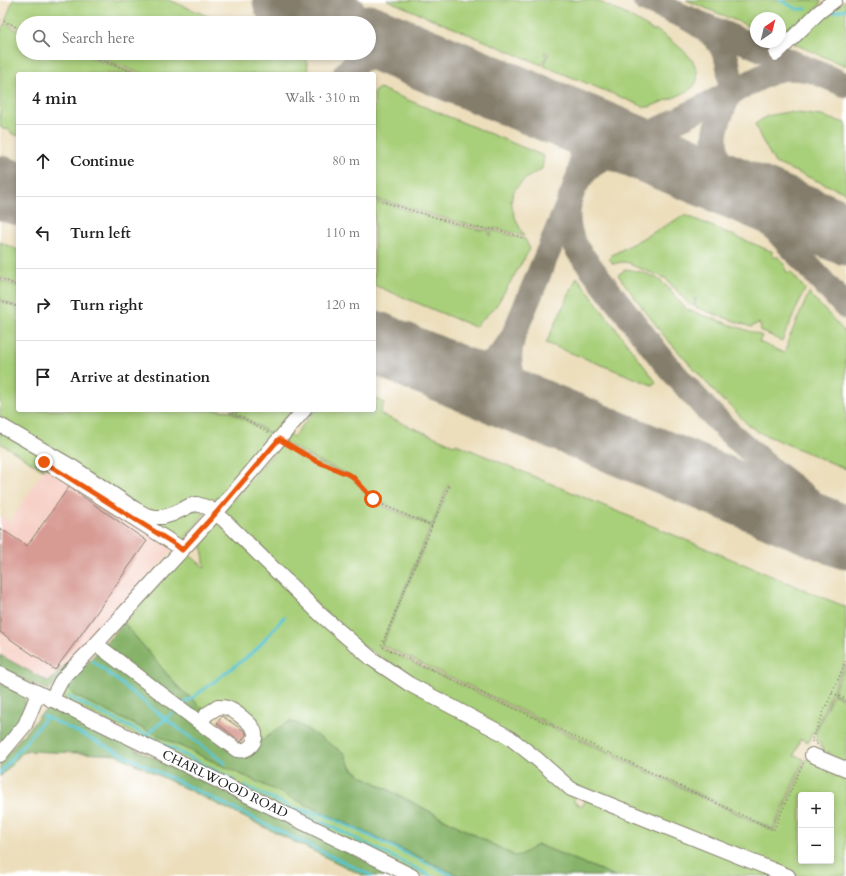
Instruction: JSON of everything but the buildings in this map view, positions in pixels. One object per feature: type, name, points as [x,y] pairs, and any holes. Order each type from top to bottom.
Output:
[{"type":"street","points":[[776,54],[819,12],[835,0]]},
{"type":"street","points":[[51,700],[61,681],[216,513],[302,412]]},
{"type":"street","points":[[0,425],[74,468],[146,515],[163,517],[192,505],[197,504],[206,506],[216,513],[321,616],[372,659],[400,680],[509,737],[537,759],[570,789],[788,876]]},
{"type":"street","points":[[44,462],[182,550]]},
{"type":"street","points":[[96,644],[200,723]]},
{"type":"street","name":"CHARLWOOD ROAD","points":[[0,674],[38,694],[412,876]]},
{"type":"street","points":[[0,755],[25,725],[38,694]]},
{"type":"street","points":[[812,755],[846,769]]},
{"type":"path","points":[[0,20],[16,28]]},
{"type":"path","points":[[100,60],[133,72]]},
{"type":"path","points":[[376,200],[454,223],[498,230],[524,238]]},
{"type":"path","points":[[0,278],[16,285]]},
{"type":"path","points":[[0,300],[16,306]]},
{"type":"path","points":[[232,412],[316,461],[352,476],[376,502],[432,526]]},
{"type":"path","points":[[449,486],[381,646],[774,830],[806,757],[808,754],[812,755],[818,743],[811,741],[846,661]]},
{"type":"path","points":[[832,693],[846,699]]},
{"type":"shaded area","points":[[45,468],[174,549],[49,682],[0,655],[0,516],[10,522]]},
{"type":"green space","points":[[13,0],[169,0],[207,16],[16,16],[16,26],[5,21]]},
{"type":"green space","points":[[387,0],[596,0],[629,16],[654,31],[655,29],[676,44],[695,64],[697,80],[693,87],[688,91],[649,107],[645,107],[544,66],[549,54],[545,52],[544,54],[547,55],[542,65]]},
{"type":"green space","points":[[686,0],[821,0],[820,5],[786,38],[786,12],[750,12],[750,27]]},
{"type":"green space","points":[[846,0],[846,66],[794,44],[824,15]]},
{"type":"green space","points":[[4,23],[16,29],[16,60],[97,60],[130,72],[16,72],[16,135],[11,133],[11,131],[0,127],[0,34]]},
{"type":"green space","points":[[104,60],[306,60],[308,67],[307,72],[137,72]]},
{"type":"green space","points":[[379,88],[544,156],[542,169],[521,183],[515,189],[512,196],[514,213],[524,236],[499,229],[479,227],[454,221],[376,199],[376,90]]},
{"type":"green space","points":[[788,112],[821,116],[846,123],[846,193],[775,163],[755,124],[767,116]]},
{"type":"green space","points":[[376,201],[455,224],[481,230],[490,230],[489,235],[491,235],[492,230],[525,239],[530,249],[496,306],[475,327],[376,286]]},
{"type":"green space","points":[[685,215],[773,252],[771,254],[775,258],[777,256],[786,267],[785,269],[788,273],[790,271],[805,289],[782,341],[761,331],[760,324],[758,323],[751,327],[695,307],[696,299],[694,298],[694,306],[689,304],[665,278],[631,265],[631,263],[622,262],[613,264],[609,258]]},
{"type":"green space","points":[[0,242],[16,249],[16,284],[0,277]]},
{"type":"green space","points":[[626,269],[645,273],[658,279],[666,285],[688,310],[762,336],[759,342],[784,353],[809,293],[846,335],[846,469],[758,432],[747,424],[726,401],[724,402],[664,336],[618,275]]},
{"type":"green space","points":[[577,277],[656,382],[652,385],[546,343]]},
{"type":"green space","points":[[0,280],[16,286],[16,306],[0,299]]},
{"type":"green space","points":[[0,301],[16,307],[16,412],[231,412],[275,437],[214,508],[152,514],[0,421]]},
{"type":"green space","points":[[376,399],[384,403],[380,414],[454,445],[456,444],[466,448],[846,607],[846,659],[809,742],[800,739],[794,756],[804,759],[773,829],[382,645],[450,486],[448,485],[432,525],[377,501],[352,476],[314,459],[284,441],[290,434],[293,437],[313,412],[376,412]]},
{"type":"green space","points":[[234,412],[297,412],[276,436]]},
{"type":"green space","points":[[0,427],[143,516],[189,509],[205,513],[183,541],[175,539],[41,457],[37,463],[45,468],[44,470],[0,443]]},
{"type":"green space","points":[[283,442],[313,461],[352,477],[370,498],[378,504],[431,526],[380,647],[774,831],[807,758],[846,772],[846,876],[793,876],[578,790],[372,656],[221,514]]},
{"type":"green space","points":[[216,520],[319,617],[496,732],[574,794],[574,802],[582,807],[586,799],[782,876],[615,876],[539,845],[521,856],[515,856],[364,777],[356,772],[347,761],[302,726],[290,721],[256,745],[234,709],[207,712],[177,686],[124,623],[186,552],[205,568],[201,540]]},
{"type":"green space","points":[[124,623],[177,686],[207,712],[203,716],[230,751],[256,745],[286,723],[296,723],[344,753],[352,769],[364,777],[515,856],[539,845],[615,876],[460,876],[73,695],[67,685]]},
{"type":"green space","points":[[103,625],[101,631],[49,690],[0,670],[0,655],[49,682]]},
{"type":"green space","points":[[846,664],[846,698],[833,693]]},
{"type":"green space","points":[[0,683],[24,696],[25,710],[19,722],[0,743]]},
{"type":"green space","points":[[67,684],[73,695],[460,876],[420,876],[65,700],[63,692]]},
{"type":"green space","points":[[833,694],[846,700],[846,768],[824,758],[830,752],[829,751],[823,757],[821,754],[823,748],[819,746],[821,743],[815,740],[817,735],[815,734]]},
{"type":"green space","points":[[47,710],[55,710],[60,712],[396,876],[364,876],[117,755],[24,751],[0,777],[0,762],[41,714]]},
{"type":"waterway","points":[[780,0],[797,9],[806,9]]},
{"type":"waterway","points":[[833,12],[846,9]]},
{"type":"waterway","points":[[184,704],[255,651],[284,617]]},
{"type":"waterway","points":[[93,661],[158,713],[225,763]]},
{"type":"waterway","points":[[69,697],[146,735]]},
{"type":"waterway","points":[[173,713],[146,735],[233,780]]},
{"type":"waterway","points":[[0,773],[46,717],[43,716]]},
{"type":"waterway","points":[[46,717],[372,876]]},
{"type":"waterway","points":[[245,786],[431,876]]},
{"type":"waterway","points":[[299,809],[325,815],[454,876]]},
{"type":"taxiway","points":[[645,0],[846,85]]},
{"type":"taxiway","points":[[307,10],[315,16]]},
{"type":"taxiway","points":[[687,18],[702,27],[715,38],[724,52],[727,61],[730,91],[719,120],[715,137],[715,145],[719,159],[725,171],[738,189],[846,307]]},
{"type":"taxiway","points":[[376,54],[394,52],[413,55]]},
{"type":"taxiway","points":[[347,72],[361,60]]},
{"type":"taxiway","points":[[444,371],[468,370],[485,367],[499,356],[506,348],[513,336],[575,187],[580,178],[591,166],[605,157],[773,71],[784,68],[795,68],[816,72]]},
{"type":"taxiway","points":[[552,113],[569,128],[579,144],[581,164],[575,185]]},
{"type":"taxiway","points":[[0,176],[16,188]]},
{"type":"taxiway","points":[[569,206],[568,218],[570,230],[573,241],[579,252],[665,363],[729,432],[773,471],[818,506],[846,524]]},
{"type":"taxiway","points":[[513,337],[510,349],[510,360],[511,371],[515,381],[527,399],[545,413]]},
{"type":"runway","points":[[284,0],[322,16]]},
{"type":"runway","points":[[376,39],[846,234]]},
{"type":"runway","points":[[0,187],[16,193]]},
{"type":"runway","points":[[376,343],[846,538]]},
{"type":"route","points":[[44,462],[182,550],[216,513],[279,439],[316,461],[352,476],[373,499]]}]
